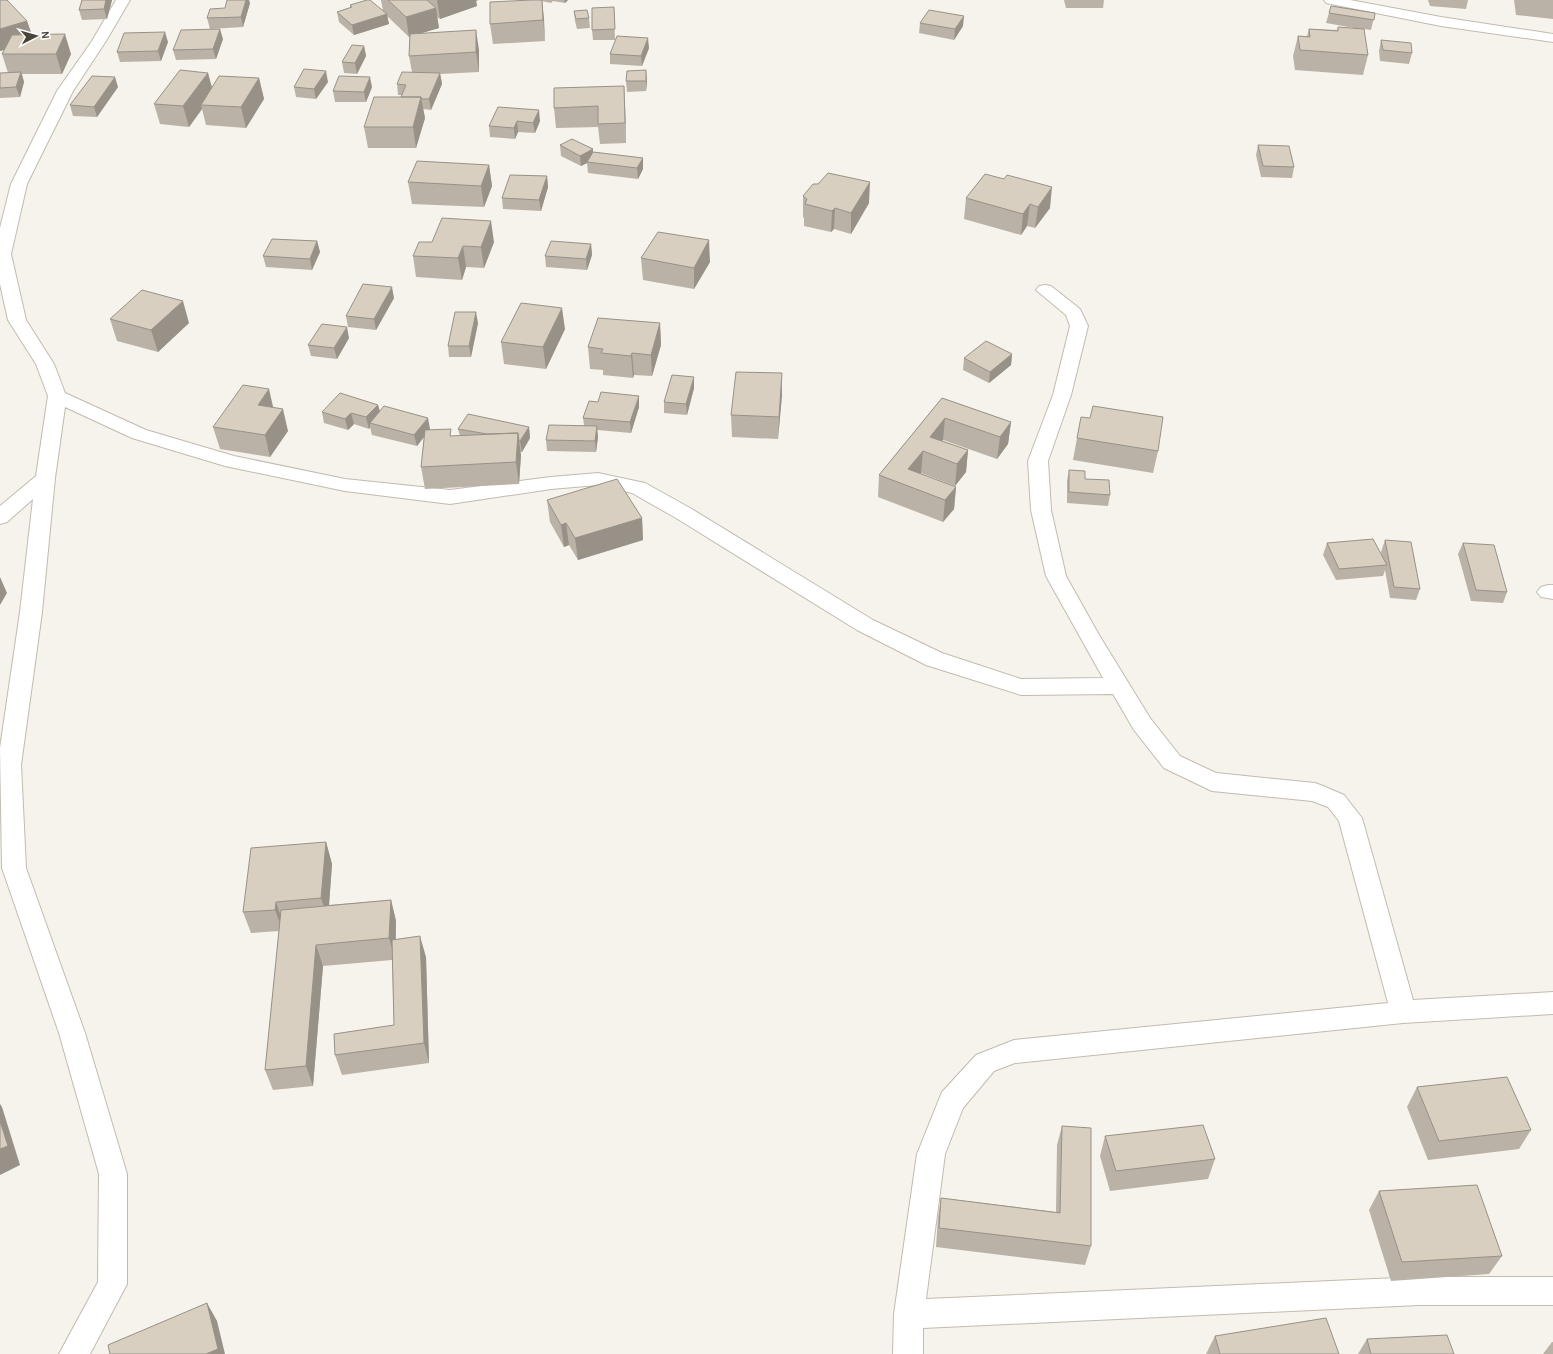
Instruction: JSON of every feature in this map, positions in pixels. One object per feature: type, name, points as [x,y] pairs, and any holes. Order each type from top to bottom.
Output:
[{"type":"street","points":[[74,1354],[112,1284],[113,1174],[72,1033],[14,868],[9,765],[31,612],[45,478],[57,396],[45,364],[17,320],[4,282],[2,254],[7,208],[65,91],[99,41],[123,0]]},
{"type":"street","points":[[1331,0],[1378,11],[1479,29],[1553,38]]},
{"type":"street","points":[[1045,290],[1074,313],[1079,326],[1062,395],[1038,461],[1041,510],[1056,576],[1090,638],[1142,724],[1172,762],[1212,782],[1315,792],[1336,801],[1350,818],[1403,1012]]},
{"type":"street","points":[[57,396],[139,434],[232,462],[345,485],[450,497],[598,479],[638,488],[682,513],[865,625],[934,659],[1021,687],[1119,686]]},
{"type":"street","points":[[0,517],[45,478]]},
{"type":"street","points":[[908,1354],[909,1314],[931,1154],[952,1101],[985,1062],[1014,1052],[1403,1012],[1553,1003]]},
{"type":"street","points":[[909,1314],[1419,1291],[1553,1290]]},
{"type":"building","points":[[0,0],[7,0],[27,21],[0,29]]},
{"type":"building","points":[[82,0],[106,0],[104,9],[79,10]]},
{"type":"building","points":[[227,0],[246,0],[241,17],[207,18],[210,9],[225,8]]},
{"type":"building","points":[[370,0],[387,14],[352,25],[337,12],[352,7],[350,5]]},
{"type":"building","points":[[388,0],[427,0],[436,8],[406,17]]},
{"type":"building","points":[[542,0],[543,20],[490,24],[490,2]]},
{"type":"building","points":[[1331,6],[1375,13],[1374,20],[1329,13]]},
{"type":"building","points":[[614,7],[615,29],[592,30],[592,8]]},
{"type":"building","points":[[587,10],[589,18],[576,19],[574,11]]},
{"type":"building","points":[[929,10],[964,16],[955,29],[920,23]]},
{"type":"building","points":[[1338,27],[1364,29],[1368,55],[1300,50],[1298,36],[1310,37],[1309,29],[1338,31]]},
{"type":"building","points":[[220,29],[213,49],[173,50],[181,30]]},
{"type":"building","points":[[476,30],[476,52],[409,56],[410,34]]},
{"type":"building","points":[[165,32],[158,51],[117,52],[124,33]]},
{"type":"building","points":[[65,34],[56,54],[2,54],[12,35]]},
{"type":"building","points":[[617,36],[648,38],[641,56],[610,54]]},
{"type":"building","points":[[1381,40],[1411,43],[1412,53],[1383,50]]},
{"type":"building","points":[[352,45],[364,46],[355,63],[342,62]]},
{"type":"building","points":[[304,69],[326,71],[314,89],[294,87]]},
{"type":"building","points":[[180,70],[208,73],[183,106],[154,104]]},
{"type":"building","points":[[646,70],[646,81],[626,81],[627,71]]},
{"type":"building","points":[[21,72],[16,87],[0,88],[0,73]]},
{"type":"building","points":[[402,72],[440,73],[429,99],[422,99],[421,97],[401,97],[406,85],[397,84]]},
{"type":"building","points":[[92,76],[115,77],[94,107],[70,105]]},
{"type":"building","points":[[219,76],[259,78],[241,107],[201,105]]},
{"type":"building","points":[[339,76],[370,77],[364,92],[333,91]]},
{"type":"building","points":[[624,86],[625,123],[598,124],[598,106],[554,108],[554,88]]},
{"type":"building","points":[[374,97],[421,97],[413,127],[364,127]]},
{"type":"building","points":[[498,107],[539,110],[533,123],[517,121],[514,128],[489,126]]},
{"type":"building","points":[[572,139],[593,149],[580,156],[560,145]]},
{"type":"building","points":[[1258,145],[1289,146],[1294,167],[1263,166]]},
{"type":"building","points":[[593,152],[643,158],[637,168],[587,162]]},
{"type":"building","points":[[417,161],[489,165],[481,186],[408,182]]},
{"type":"building","points":[[828,173],[870,182],[851,213],[835,208],[832,211],[805,204],[807,199],[803,196],[813,184],[818,184]]},
{"type":"building","points":[[985,174],[1004,179],[1007,175],[1052,187],[1038,207],[1030,204],[1023,214],[966,198]]},
{"type":"building","points":[[510,175],[547,176],[539,200],[502,198]]},
{"type":"building","points":[[442,218],[491,221],[481,247],[463,246],[458,258],[413,256],[419,242],[432,242]]},
{"type":"building","points":[[658,232],[709,240],[694,268],[641,258]]},
{"type":"building","points":[[272,239],[317,241],[310,259],[263,256]]},
{"type":"building","points":[[551,241],[591,244],[586,259],[545,256]]},
{"type":"building","points":[[363,284],[392,287],[374,319],[346,316]]},
{"type":"building","points":[[142,290],[183,301],[151,330],[110,319]]},
{"type":"building","points":[[521,303],[562,308],[543,347],[501,342]]},
{"type":"building","points":[[455,312],[476,312],[469,346],[448,346]]},
{"type":"building","points":[[598,318],[660,323],[651,355],[632,353],[631,356],[601,353],[603,349],[588,347]]},
{"type":"building","points":[[322,324],[347,327],[334,348],[308,345]]},
{"type":"building","points":[[986,341],[1012,354],[990,372],[964,358]]},
{"type":"building","points":[[736,372],[782,373],[779,417],[731,415]]},
{"type":"building","points":[[672,375],[694,377],[686,404],[664,402]]},
{"type":"building","points":[[243,385],[269,389],[258,405],[283,409],[265,435],[213,427]]},
{"type":"building","points":[[601,392],[639,396],[630,422],[583,418],[589,401],[598,402]]},
{"type":"building","points":[[340,393],[378,405],[366,417],[351,413],[345,419],[322,412]]},
{"type":"building","points":[[942,398],[1011,422],[1000,437],[945,418],[930,437],[968,450],[957,464],[923,451],[908,469],[956,487],[945,500],[879,475]]},
{"type":"building","points":[[384,406],[428,418],[414,435],[370,423]]},
{"type":"building","points":[[1093,406],[1163,417],[1158,451],[1077,438],[1081,417],[1090,418]]},
{"type":"building","points":[[468,414],[529,427],[520,441],[518,433],[487,434],[458,429]]},
{"type":"building","points":[[549,425],[597,426],[595,441],[546,440]]},
{"type":"building","points":[[451,429],[450,436],[518,433],[516,462],[421,467],[425,430]]},
{"type":"building","points":[[1069,470],[1085,471],[1085,479],[1109,480],[1110,495],[1069,492]]},
{"type":"building","points":[[617,479],[642,518],[575,538],[566,523],[561,525],[547,500]]},
{"type":"building","points":[[1373,539],[1387,565],[1339,569],[1327,543]]},
{"type":"building","points":[[1385,540],[1411,542],[1420,589],[1394,587]]},
{"type":"building","points":[[1463,543],[1494,545],[1507,592],[1476,590]]},
{"type":"building","points":[[326,842],[321,898],[276,902],[275,910],[243,912],[251,848]]},
{"type":"building","points":[[391,900],[389,938],[316,945],[306,1066],[265,1070],[281,910]]},
{"type":"building","points":[[420,936],[424,1043],[335,1055],[334,1034],[394,1025],[392,940]]},
{"type":"building","points":[[1507,1077],[1531,1130],[1439,1141],[1417,1087]]},
{"type":"building","points":[[0,1121],[8,1146],[0,1149]]},
{"type":"building","points":[[1203,1125],[1215,1159],[1116,1171],[1105,1136]]},
{"type":"building","points":[[1062,1126],[1091,1128],[1091,1246],[939,1228],[941,1198],[1060,1213]]},
{"type":"building","points":[[1477,1185],[1502,1256],[1402,1262],[1379,1191]]},
{"type":"building","points":[[207,1303],[218,1349],[206,1354],[110,1354],[108,1345]]},
{"type":"building","points":[[1326,1318],[1339,1354],[1220,1354],[1215,1336]]},
{"type":"building","points":[[1447,1335],[1454,1354],[1371,1354],[1367,1339]]}]
